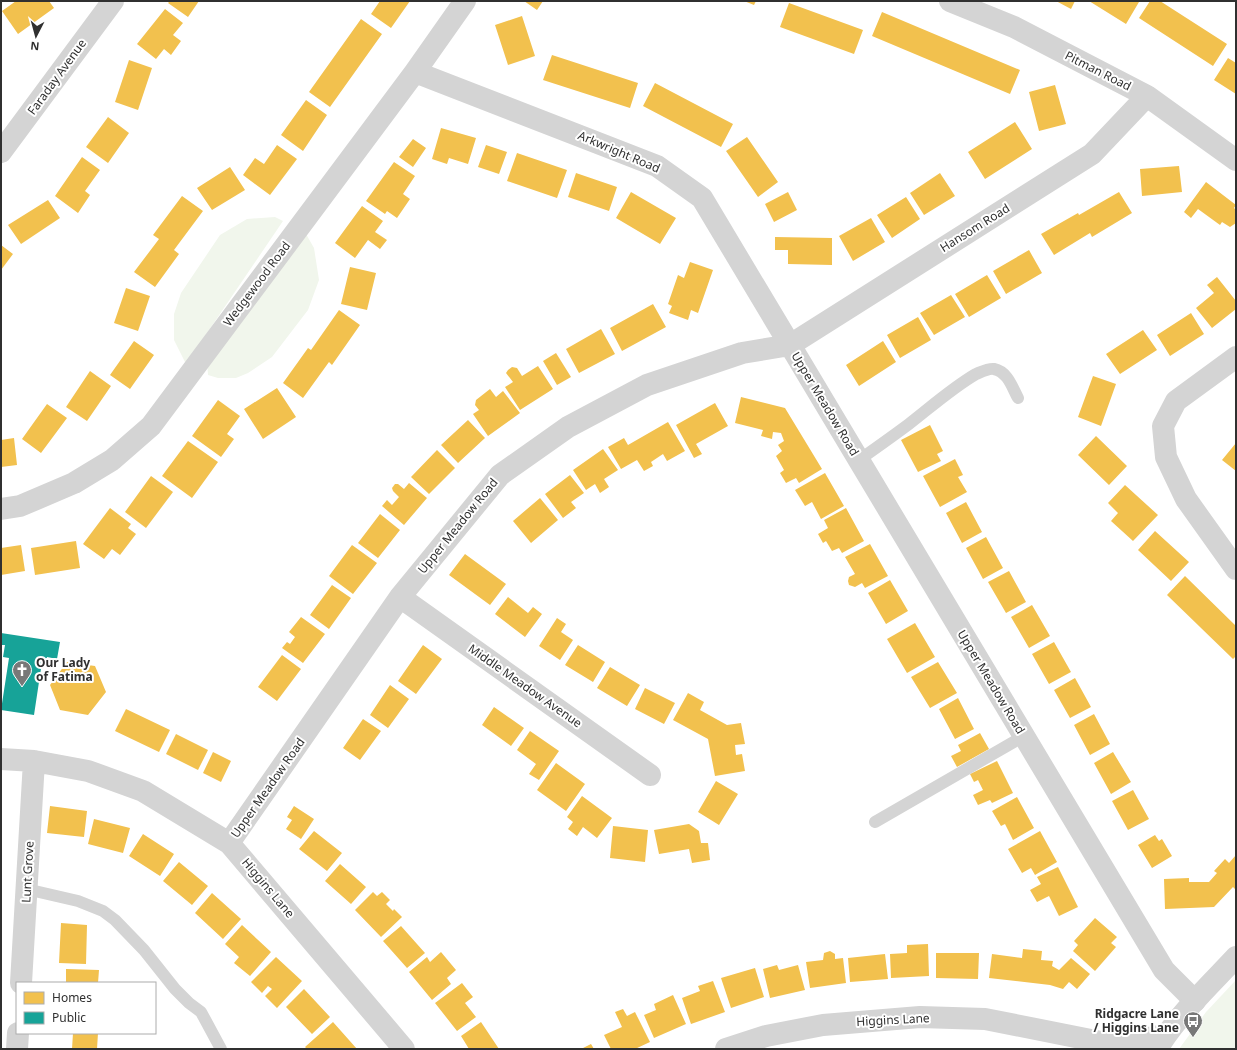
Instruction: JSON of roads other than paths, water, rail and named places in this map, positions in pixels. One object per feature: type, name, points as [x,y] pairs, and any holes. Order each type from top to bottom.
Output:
[{"type":"street","name":"Faraday Avenue","points":[[1,152],[112,1]]},
{"type":"street","name":"Wedgewood Road","points":[[1,509],[20,506],[74,483],[112,460],[151,426],[415,72],[465,1]]},
{"type":"street","name":"Pitman Road","points":[[950,1],[1014,27],[1147,96],[1236,160]]},
{"type":"street","name":"Arkwright Road","points":[[415,72],[657,166],[702,198],[790,345]]},
{"type":"street","name":"Hansom Road","points":[[790,345],[1092,154],[1147,96]]},
{"type":"street","name":"Upper Meadow Road","points":[[229,843],[400,597],[500,475],[568,427],[647,385],[742,353],[790,345],[1164,970],[1195,1001]]},
{"type":"street","points":[[1236,357],[1176,400],[1163,426],[1166,457],[1186,499],[1236,569]]},
{"type":"street","name":"Middle Meadow Avenue","points":[[400,597],[650,775]]},
{"type":"street","name":"Higgins Lane","points":[[1,759],[34,761],[88,771],[144,790],[229,843],[404,1049]]},
{"type":"street","name":"Lunt Grove","points":[[21,982],[34,761]]},
{"type":"street","points":[[1161,1042],[1195,1001],[1236,957]]},
{"type":"street","name":"Higgins Lane","points":[[726,1049],[766,1036],[824,1025],[920,1017],[985,1019],[1064,1041],[1111,1044],[1161,1042]]},
{"type":"street","points":[[17,1049],[18,1034]]},
{"type":"lane","points":[[859,460],[942,398],[977,374],[986,370],[992,368],[1001,372],[1008,378],[1018,398]]},
{"type":"lane","points":[[876,822],[1024,736]]},
{"type":"lane","points":[[26,890],[78,901],[103,910],[115,920],[144,950],[175,989],[189,1003],[201,1012],[221,1049]]},
{"type":"place","name":"Our Lady of Fatima","points":[[22,687]]},
{"type":"place","name":"Ridgacre Lane / Higgins Lane","points":[[1193,1038]]}]
